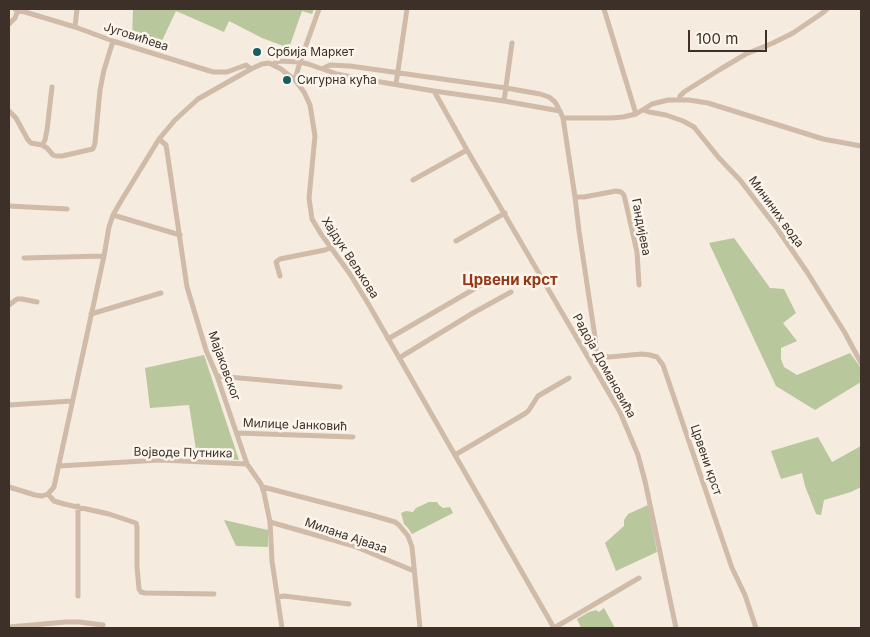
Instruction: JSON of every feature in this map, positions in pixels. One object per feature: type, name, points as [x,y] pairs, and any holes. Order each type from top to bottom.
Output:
[{"type":"street","points":[[9,24],[15,18],[16,9]]},
{"type":"street","name":"Југовићева","points":[[16,9],[213,72],[227,72],[246,65],[251,69]]},
{"type":"street","points":[[75,27],[77,9]]},
{"type":"street","points":[[295,80],[319,9]]},
{"type":"street","points":[[396,84],[407,9]]},
{"type":"street","points":[[604,9],[636,114]]},
{"type":"street","points":[[679,100],[684,92],[719,70],[746,54],[774,44],[827,9]]},
{"type":"street","points":[[9,111],[16,118],[28,140],[36,145],[47,148],[53,155],[93,149],[100,90],[112,41]]},
{"type":"street","points":[[504,100],[512,43]]},
{"type":"street","points":[[9,487],[35,496],[42,496],[48,494],[54,487],[113,215],[159,139],[175,120],[198,99],[251,69],[266,63],[273,64],[279,61],[300,62],[324,68],[337,74],[434,91],[504,100],[559,111]]},
{"type":"street","name":"Хајдук Вељкова","points":[[273,64],[295,80],[304,92],[310,105],[315,136],[309,198],[312,219],[350,274],[554,628]]},
{"type":"street","points":[[324,68],[335,65],[506,88],[540,94],[549,97],[555,102],[563,118],[596,355]]},
{"type":"street","points":[[42,146],[47,130],[52,87]]},
{"type":"street","name":"Радоја Домановића","points":[[434,91],[620,412],[638,455],[645,481],[676,628]]},
{"type":"street","points":[[563,118],[623,117],[636,114],[652,104],[668,100],[689,100],[708,103],[822,139],[861,146]]},
{"type":"street","name":"Мининих вода","points":[[643,110],[666,115],[694,127],[740,180],[776,227],[806,272],[845,333],[861,363]]},
{"type":"street","name":"Мајаковског","points":[[159,139],[168,151],[187,287],[206,350],[248,464],[263,488],[270,522],[272,561],[282,628]]},
{"type":"street","points":[[413,180],[467,150]]},
{"type":"street","name":"Гандијева","points":[[575,197],[616,191],[620,191],[624,195],[637,252],[639,285]]},
{"type":"street","points":[[9,206],[67,209]]},
{"type":"street","points":[[456,241],[505,213]]},
{"type":"street","points":[[113,215],[180,235]]},
{"type":"street","points":[[280,276],[276,262],[280,259],[325,250],[331,247]]},
{"type":"street","points":[[24,258],[104,256]]},
{"type":"street","points":[[388,339],[481,285]]},
{"type":"street","points":[[399,358],[511,292]]},
{"type":"street","points":[[91,314],[161,293]]},
{"type":"street","points":[[9,305],[16,299],[37,302]]},
{"type":"street","name":"Црвени крст","points":[[589,357],[596,355],[609,358],[642,354],[657,357],[663,365],[732,568],[745,595],[756,628]]},
{"type":"street","points":[[217,376],[340,387]]},
{"type":"street","points":[[455,455],[526,413],[538,396],[568,378]]},
{"type":"street","points":[[9,405],[72,401]]},
{"type":"street","name":"Милице Јанковић","points":[[237,433],[353,437]]},
{"type":"street","name":"Војводе Путника","points":[[59,466],[160,460],[248,464]]},
{"type":"street","points":[[263,488],[371,515],[400,525],[410,542],[413,552],[420,628]]},
{"type":"street","points":[[48,494],[54,501],[109,514],[136,523],[139,590],[141,592],[214,594]]},
{"type":"street","points":[[78,506],[78,596]]},
{"type":"street","name":"Милана Ајваза","points":[[270,522],[354,546],[414,571]]},
{"type":"street","points":[[554,628],[639,578]]},
{"type":"street","points":[[278,597],[284,596],[349,604]]},
{"type":"street","points":[[9,627],[79,622],[103,625]]},
{"type":"green space","points":[[133,9],[314,9],[312,14],[302,11],[289,48],[262,38],[229,21],[224,32],[176,11],[158,49],[132,41]]},
{"type":"green space","points":[[734,238],[770,288],[784,289],[796,313],[783,323],[797,341],[781,348],[781,359],[784,367],[797,375],[850,353],[861,368],[861,382],[815,410],[776,386],[709,243]]},
{"type":"green space","points":[[204,355],[239,460],[197,456],[189,405],[150,408],[145,368]]},
{"type":"green space","points":[[818,437],[832,462],[861,446],[861,487],[824,500],[821,515],[816,514],[802,473],[781,479],[771,451]]},
{"type":"green space","points":[[429,502],[437,502],[443,508],[450,507],[453,513],[412,534],[404,524],[401,513],[406,511],[413,512],[416,508]]},
{"type":"green space","points":[[648,505],[657,552],[616,571],[605,543],[624,526],[624,520],[628,514]]},
{"type":"green space","points":[[224,520],[268,530],[268,547],[236,546]]},
{"type":"green space","points":[[604,608],[615,628],[581,628],[577,619],[589,612],[596,610],[599,612]]},
{"type":"place","name":"Србија Маркет","points":[[257,52]]},
{"type":"place","name":"Сигурна кућа","points":[[287,80]]},
{"type":"district","name":"Црвени крст","points":[[510,280]]}]
